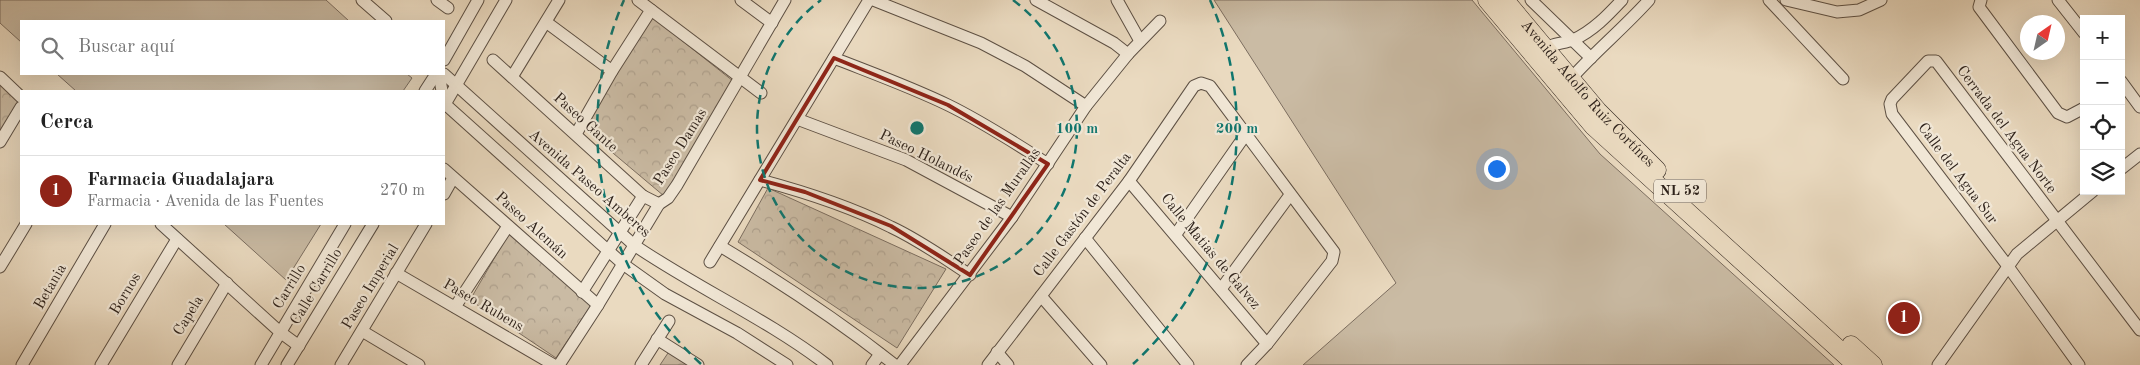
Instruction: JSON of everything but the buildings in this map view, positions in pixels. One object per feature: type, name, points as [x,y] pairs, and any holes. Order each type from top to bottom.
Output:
[{"type":"main road","name":"Avenida Adolfo Ruiz Cortínes","points":[[1487,0],[1503,8],[1542,57],[1570,80],[1645,159],[1872,365]]},
{"type":"main road","points":[[1542,57],[1592,126],[1856,365]]},
{"type":"street","points":[[362,0],[385,20]]},
{"type":"street","points":[[437,0],[448,8]]},
{"type":"street","points":[[445,58],[478,0]]},
{"type":"street","points":[[445,101],[506,0]]},
{"type":"street","points":[[512,77],[559,0]]},
{"type":"street","points":[[638,0],[761,93]]},
{"type":"street","points":[[742,0],[772,23]]},
{"type":"street","name":"Paseo Damas","points":[[559,365],[659,204],[668,198],[677,185],[785,0]]},
{"type":"street","points":[[710,262],[871,0],[981,43],[1025,66],[1086,106]]},
{"type":"street","points":[[1036,0],[1114,43],[1128,54]]},
{"type":"street","points":[[1117,0],[1140,41]]},
{"type":"street","points":[[1531,0],[1591,58]]},
{"type":"street","points":[[1542,57],[1596,25],[1622,0]]},
{"type":"street","points":[[1570,80],[1621,31],[1649,0]]},
{"type":"street","points":[[1769,0],[1843,79]]},
{"type":"street","points":[[1786,0],[1837,12],[1859,10],[1881,0]]},
{"type":"street","points":[[2058,0],[2080,28]]},
{"type":"street","points":[[1980,2],[2058,113],[2067,117],[2080,110]]},
{"type":"street","points":[[576,134],[650,10]]},
{"type":"street","name":"Paseo de las Murallas","points":[[900,365],[970,275],[1012,217],[1086,106],[1128,54],[1160,21]]},
{"type":"street","points":[[546,22],[612,71]]},
{"type":"street","points":[[834,58],[906,86],[948,105],[988,126],[1048,164]]},
{"type":"street","name":"Paseo Gante","points":[[493,60],[643,196],[659,204]]},
{"type":"street","name":"Cerrada del Agua Norte","points":[[1892,99],[1928,61],[1936,62],[2140,330]]},
{"type":"street","points":[[426,90],[437,75]]},
{"type":"street","points":[[438,75],[442,90]]},
{"type":"street","name":"Avenida Paseo Amberes","points":[[445,75],[634,245],[663,265],[780,332],[827,365]]},
{"type":"street","points":[[0,77],[20,96]]},
{"type":"street","name":"Calle Gastón de Peralta","points":[[988,365],[1129,181],[1194,86],[1201,83],[1210,86],[1246,134]]},
{"type":"street","points":[[2125,86],[2140,107]]},
{"type":"street","name":"Calle del Agua Sur","points":[[1892,99],[1890,104],[1892,114],[2079,365]]},
{"type":"street","points":[[445,104],[623,264],[664,294],[744,338],[787,365]]},
{"type":"street","points":[[0,142],[20,109]]},
{"type":"street","name":"Paseo Holandés","points":[[797,119],[906,160],[1012,217]]},
{"type":"street","points":[[1176,234],[1246,134],[1290,195],[1332,248],[1334,256],[1332,261],[1267,344],[1247,365]]},
{"type":"street","points":[[2125,166],[2140,154]]},
{"type":"street","name":"Paseo Alemán","points":[[445,170],[598,305]]},
{"type":"street","points":[[445,192],[453,178]]},
{"type":"street","points":[[760,180],[805,192],[849,207],[931,249],[970,275]]},
{"type":"street","name":"Calle Matias de Galvez","points":[[1129,181],[1176,234],[1267,344]]},
{"type":"street","points":[[1222,289],[1290,195]]},
{"type":"street","points":[[1938,365],[2017,254],[2055,220],[2088,195]]},
{"type":"street","name":"Paseo Damas","points":[[582,292],[643,196]]},
{"type":"street","points":[[0,267],[25,225]]},
{"type":"street","name":"Betania","points":[[22,365],[104,225]]},
{"type":"street","name":"Calle Carrillo","points":[[162,225],[280,332],[299,346],[371,225]]},
{"type":"street","name":"Carrillo","points":[[260,365],[344,225]]},
{"type":"street","name":"Paseo Imperial","points":[[341,365],[425,225]]},
{"type":"street","points":[[455,307],[508,226]]},
{"type":"street","points":[[1085,238],[1188,365]]},
{"type":"street","name":"Bornos","points":[[101,365],[177,239]]},
{"type":"street","points":[[720,246],[775,279],[895,365]]},
{"type":"street","name":"Paseo Rubens","points":[[396,273],[554,365]]},
{"type":"street","name":"Capela","points":[[178,365],[227,283]]},
{"type":"street","points":[[1041,296],[1101,365]]},
{"type":"street","points":[[641,365],[669,321]]},
{"type":"street","points":[[362,330],[419,365]]},
{"type":"street","points":[[657,339],[698,365]]},
{"type":"street","points":[[287,365],[299,346]]},
{"type":"street","points":[[998,352],[1008,365]]},
{"type":"street","points":[[872,365],[880,354]]},
{"type":"highlighted area","points":[[834,58],[948,105],[1048,164],[970,275],[891,226],[805,192],[760,180]]},
{"type":"green space","points":[[0,0],[326,0],[348,20],[20,20],[20,41],[0,23]]},
{"type":"green space","points":[[1214,0],[1472,0],[1600,154],[1834,365],[1303,365],[1396,283]]},
{"type":"green space","points":[[651,16],[733,81],[664,196],[582,127]]},
{"type":"green space","points":[[58,75],[408,75],[412,78],[404,90],[75,90]]},
{"type":"green space","points":[[0,77],[20,96],[20,99],[0,142]]},
{"type":"green space","points":[[768,188],[946,269],[897,348],[738,242]]},
{"type":"green space","points":[[225,225],[320,225],[286,280]]},
{"type":"green space","points":[[509,233],[591,305],[556,358],[470,300]]},
{"type":"green space","points":[[670,350],[691,365],[660,365]]},
{"type":"place","name":"Farmacia Guadalajara","points":[[1904,318]]}]
